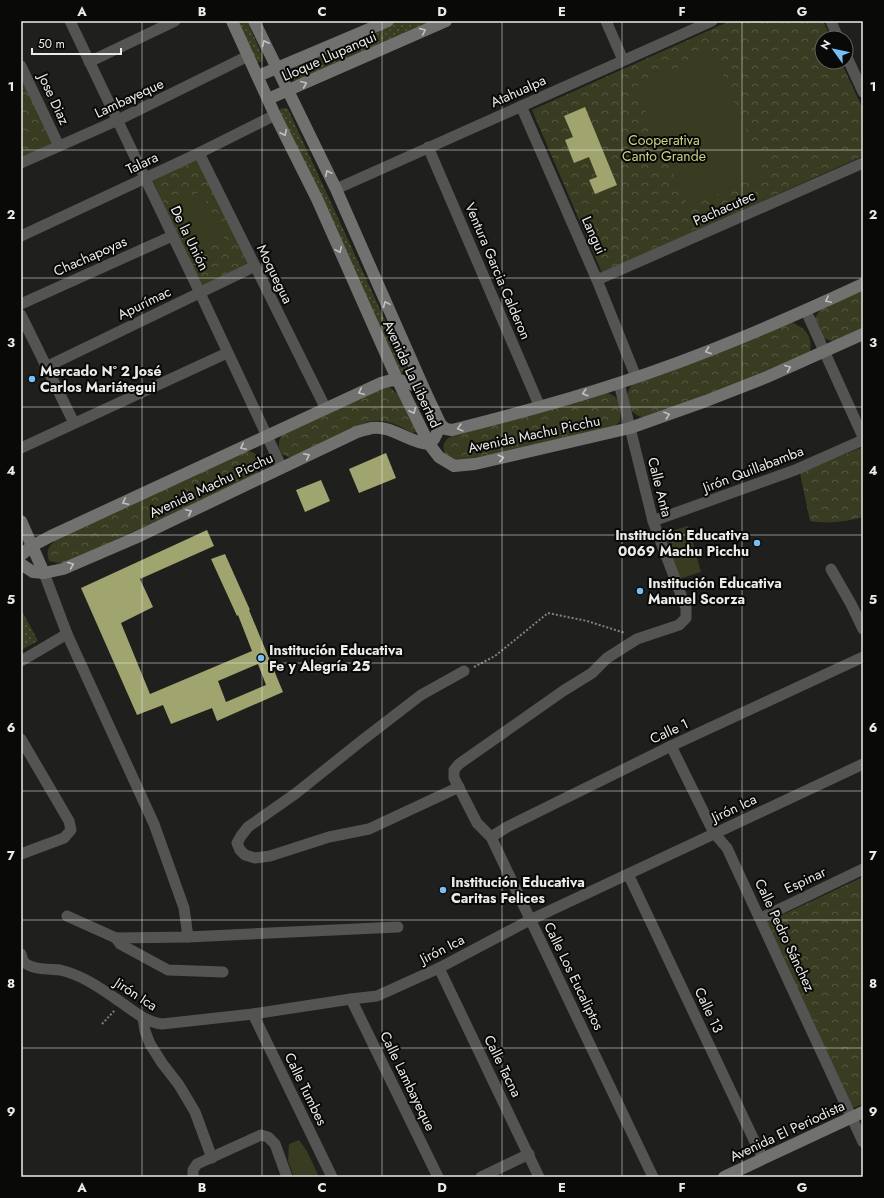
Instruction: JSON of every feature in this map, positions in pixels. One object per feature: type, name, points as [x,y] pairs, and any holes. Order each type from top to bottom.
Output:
[{"type":"street","name":"De la Unión","points":[[70,21],[282,468]]},
{"type":"street","points":[[89,62],[175,21]]},
{"type":"street","name":"Avenida La Libertad","points":[[232,21],[275,115],[317,199],[397,379],[429,444],[434,439],[441,425],[336,189],[254,21]]},
{"type":"street","name":"Lloque Llupanqui","points":[[258,76],[367,25],[388,21]]},
{"type":"street","name":"Lloque Llupanqui","points":[[268,99],[446,21]]},
{"type":"street","points":[[606,21],[623,60]]},
{"type":"street","name":"Atahualpa","points":[[336,189],[712,21]]},
{"type":"street","name":"Lambayeque","points":[[21,163],[118,120],[248,56]]},
{"type":"street","name":"Jose Diaz","points":[[21,66],[59,146]]},
{"type":"street","points":[[853,70],[863,92]]},
{"type":"street","name":"Langui","points":[[521,106],[597,280],[636,377]]},
{"type":"street","name":"Talara","points":[[21,236],[199,153],[275,115]]},
{"type":"street","name":"Ventura Garcia Calderon","points":[[428,147],[540,407]]},
{"type":"street","name":"Moquegua","points":[[199,153],[326,409]]},
{"type":"street","name":"Pachacutec","points":[[597,280],[863,164]]},
{"type":"street","name":"Chachapoyas","points":[[21,304],[172,236]]},
{"type":"street","name":"Apurímac","points":[[46,367],[255,266]]},
{"type":"street","name":"Avenida Machu Picchu","points":[[441,425],[446,429],[452,430],[540,407],[619,383],[714,349],[863,284]]},
{"type":"street","points":[[806,310],[863,438]]},
{"type":"street","points":[[21,315],[74,423]]},
{"type":"street","name":"Avenida Machu Picchu","points":[[44,573],[63,569],[135,538],[356,432],[373,428],[386,429],[421,444],[429,444],[439,457],[454,466],[475,464],[630,428],[767,377],[863,334]]},
{"type":"street","points":[[21,448],[227,353]]},
{"type":"street","points":[[397,379],[408,382],[425,391]]},
{"type":"street","name":"Avenida Machu Picchu","points":[[21,555],[32,546],[71,527],[381,383],[397,379]]},
{"type":"street","name":"Calle Anta","points":[[619,383],[652,521],[686,608],[686,618],[679,626],[637,639]]},
{"type":"street","name":"Jirón Quillabamba","points":[[652,521],[795,470],[863,438]]},
{"type":"street","points":[[21,521],[44,573],[67,634],[154,824],[184,908],[188,937]]},
{"type":"street","points":[[21,564],[33,572],[44,573]]},
{"type":"street","points":[[831,569],[863,629]]},
{"type":"street","points":[[21,661],[67,634]]},
{"type":"street","name":"Calle Los Eucaliptos","points":[[637,639],[607,658],[592,673],[563,691],[459,764],[454,770],[454,778],[477,823],[491,837],[653,1177]]},
{"type":"street","name":"Calle 1","points":[[491,837],[507,827],[671,746],[863,657]]},
{"type":"street","points":[[459,787],[369,829],[328,837],[270,856],[255,858],[245,855],[240,850],[238,843],[248,827],[296,794],[421,695],[464,670]]},
{"type":"street","points":[[21,739],[69,821],[71,830],[64,838],[21,854]]},
{"type":"street","name":"Calle Pedro Sánchez","points":[[671,746],[714,833],[727,848],[858,1114],[863,1142]]},
{"type":"street","name":"Jirón Ica","points":[[21,954],[24,962],[30,966],[60,970],[75,974],[93,984],[152,1023],[162,1024],[253,1014],[378,996],[439,968],[530,920],[863,764]]},
{"type":"street","name":"Espinar","points":[[761,918],[863,870]]},
{"type":"street","name":"Calle 13","points":[[628,874],[763,1159]]},
{"type":"street","points":[[67,916],[116,938],[188,937],[398,927]]},
{"type":"street","points":[[116,938],[117,941],[126,947],[168,970],[223,972]]},
{"type":"street","name":"Calle Tacna","points":[[439,968],[539,1177]]},
{"type":"street","name":"Calle Lambayeque","points":[[351,999],[438,1177]]},
{"type":"street","name":"Calle Tumbes","points":[[253,1014],[332,1177]]},
{"type":"street","points":[[143,1018],[145,1031],[150,1044],[179,1085],[195,1112],[212,1158]]},
{"type":"street","name":"Avenida El Periodista","points":[[724,1177],[858,1114]]},
{"type":"street","points":[[193,1174],[197,1164],[261,1136],[268,1137],[275,1144],[287,1177]]},
{"type":"street","points":[[481,1177],[529,1154]]},
{"type":"path","points":[[464,670],[479,666],[495,656],[548,613],[587,621],[616,630],[637,639]]},
{"type":"path","points":[[102,1024],[121,1002]]},
{"type":"green space","points":[[236,21],[247,21],[263,57],[262,61],[257,63]]},
{"type":"green space","points":[[398,21],[436,21],[298,82],[291,76],[290,72],[292,67]]},
{"type":"green space","name":"Cooperativa Canto Grande","points":[[730,21],[823,21],[827,30],[814,30],[814,70],[845,70],[863,109],[863,156],[602,273],[532,110]]},
{"type":"green space","points":[[713,52],[765,174],[688,206],[635,87]]},
{"type":"green space","points":[[21,73],[55,146],[21,161]]},
{"type":"green space","points":[[283,108],[288,109],[408,370],[400,374],[279,110]]},
{"type":"green space","points":[[197,158],[250,264],[200,288],[152,178]]},
{"type":"green space","points":[[201,191],[225,240],[192,254],[169,206]]},
{"type":"green space","points":[[863,288],[863,329],[834,342],[823,338],[815,318],[821,308]]},
{"type":"green space","points":[[791,322],[807,333],[811,346],[810,352],[764,374],[643,418],[637,415],[629,407],[627,403],[628,393],[634,382]]},
{"type":"green space","points":[[389,387],[399,395],[417,428],[416,432],[412,433],[385,421],[367,422],[294,457],[285,456],[282,454],[279,443],[282,435],[381,388]]},
{"type":"green space","points":[[603,392],[609,393],[619,402],[621,410],[620,421],[615,426],[461,461],[448,458],[445,454],[443,446],[444,443],[457,433]]},
{"type":"green space","points":[[863,447],[863,517],[837,522],[810,521],[800,473]]},
{"type":"green space","points":[[246,451],[258,456],[260,467],[256,475],[63,564],[49,561],[48,549],[56,540]]},
{"type":"green space","points":[[688,526],[701,572],[676,580],[665,533]]},
{"type":"green space","points":[[21,609],[38,641],[21,650]]},
{"type":"green space","points":[[863,877],[863,1104],[853,1108],[767,922]]},
{"type":"green space","points":[[299,1140],[307,1151],[319,1177],[294,1177],[288,1161],[289,1144]]},
{"type":"building","points":[[585,107],[617,185],[595,194],[589,180],[597,177],[589,157],[574,163],[565,140],[573,137],[564,116]]},
{"type":"building","points":[[386,453],[396,478],[359,493],[349,469]]},
{"type":"building","points":[[321,480],[330,501],[305,512],[296,490]]},
{"type":"building","points":[[207,530],[214,546],[140,579],[153,607],[121,623],[150,694],[252,651],[238,615],[237,616],[211,559],[225,554],[250,610],[283,692],[217,721],[212,708],[171,724],[163,705],[137,715],[81,588]],"holes":[[[258,664],[266,685],[226,702],[218,681]]]},
{"type":"place","name":"Mercado Nº 2 José Carlos Mariátegui","points":[[32,379]]},
{"type":"place","name":"Institución Educativa 0069 Machu Picchu","points":[[757,543]]},
{"type":"place","name":"Institución Educativa Manuel Scorza","points":[[640,591]]},
{"type":"place","name":"Institución Educativa Fe y Alegría 25","points":[[261,658]]},
{"type":"place","name":"Institución Educativa Caritas Felices","points":[[443,890]]}]
